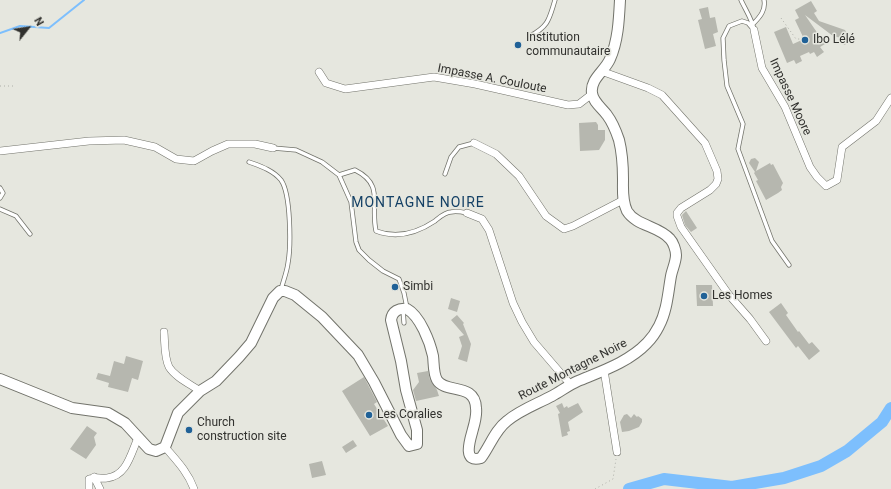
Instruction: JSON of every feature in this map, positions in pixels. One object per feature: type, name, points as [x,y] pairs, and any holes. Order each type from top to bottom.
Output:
[{"type":"street","points":[[592,94],[592,86],[601,71],[609,62],[614,50],[620,0]]},
{"type":"street","name":"Impasse Moore","points":[[754,27],[762,68],[785,107],[810,167],[826,186],[827,184],[837,180],[842,147],[876,121],[891,98]]},
{"type":"street","points":[[601,71],[648,88],[662,95],[705,143],[718,179],[716,184],[710,190],[681,208],[677,213],[677,216],[681,227],[711,270],[766,340]]},
{"type":"street","name":"Impasse A. Couloute","points":[[319,72],[326,83],[345,89],[434,77],[475,84],[568,105],[579,104],[592,94]]},
{"type":"street","name":"Route Montagne Noire","points":[[409,309],[429,341],[437,381],[443,385],[463,390],[472,396],[475,401],[476,415],[468,450],[474,458],[481,458],[500,428],[507,420],[570,384],[624,360],[639,350],[647,342],[659,326],[665,309],[676,256],[671,239],[665,234],[630,216],[623,200],[622,161],[619,141],[615,128],[607,115],[595,102],[592,94]]},
{"type":"street","points":[[0,152],[89,141],[124,140],[155,148],[176,159],[194,161],[228,144],[256,144],[273,148]]},
{"type":"street","points":[[474,143],[496,154],[518,176],[546,216],[564,229],[573,226],[623,200]]},
{"type":"street","points":[[467,213],[482,219],[489,230],[513,303],[522,322],[534,342],[570,384]]},
{"type":"street","points":[[0,379],[72,408],[108,413],[125,423],[148,449],[156,451],[165,447],[178,413],[200,391],[216,381],[251,343],[273,298],[280,291],[291,292],[334,329],[358,355],[374,382],[401,435],[409,446],[417,444],[417,430],[406,390],[391,320],[393,314],[398,309],[409,309]]},
{"type":"street","points":[[164,332],[167,360],[170,368],[174,373],[200,391]]},
{"type":"street","points":[[604,370],[616,452]]},
{"type":"street","points":[[89,489],[88,479],[94,476],[107,478],[119,473],[128,463],[138,438]]},
{"type":"street","points":[[165,447],[191,480],[194,489]]},
{"type":"street","points":[[94,476],[100,489]]},
{"type":"lane","points":[[530,36],[543,28],[548,22],[555,0]]},
{"type":"lane","points":[[741,0],[754,27]]},
{"type":"lane","points":[[754,27],[762,14],[765,5],[764,0]]},
{"type":"lane","points":[[754,27],[742,21],[729,26],[725,31],[723,38],[727,86],[743,124],[738,149],[772,241],[789,265]]},
{"type":"lane","points":[[445,174],[451,157],[459,147],[474,143]]},
{"type":"lane","points":[[273,148],[296,150],[322,162],[339,175],[352,202],[356,242],[359,250],[383,270],[399,279],[409,309],[404,323]]},
{"type":"lane","points":[[249,162],[268,170],[280,180],[284,187],[290,232],[288,263],[280,291]]},
{"type":"lane","points":[[339,175],[355,170],[365,175],[373,185],[376,231],[384,234],[396,236],[407,234],[420,229],[435,221],[442,215],[450,212],[467,213]]},
{"type":"lane","points":[[0,188],[3,193],[0,198]]},
{"type":"lane","points":[[0,209],[16,216],[30,234]]},
{"type":"path","points":[[781,18],[796,39],[804,39]]},
{"type":"path","points":[[0,86],[16,86]]},
{"type":"path","points":[[595,489],[613,479],[616,452]]},
{"type":"building","points":[[811,1],[817,11],[814,13],[819,21],[845,30],[851,42],[844,45],[841,38],[833,36],[805,15],[825,44],[820,47],[824,52],[817,57],[814,52],[810,54],[809,52],[800,56],[802,61],[796,64],[794,60],[787,63],[774,32],[786,27],[793,44],[804,39],[795,20],[799,18],[795,10]]},
{"type":"building","points":[[708,7],[710,18],[715,17],[718,32],[713,34],[716,46],[705,49],[698,20],[702,19],[699,9]]},
{"type":"building","points":[[596,122],[598,125],[598,130],[605,130],[605,140],[599,150],[580,151],[579,123]]},
{"type":"building","points":[[755,158],[759,162],[756,171],[770,163],[771,165],[773,164],[783,183],[781,187],[782,190],[766,200],[756,181],[758,180],[754,173],[755,172],[749,163],[751,159]]},
{"type":"building","points":[[686,211],[697,228],[691,232],[685,225],[682,215]]},
{"type":"building","name":"Les Homes","points":[[696,285],[712,285],[713,306],[697,306]]},
{"type":"building","points":[[451,298],[460,301],[457,312],[448,309]]},
{"type":"building","points":[[781,303],[788,313],[786,315],[798,332],[799,331],[809,344],[812,342],[820,351],[809,360],[798,346],[796,348],[769,312]]},
{"type":"building","points":[[457,315],[464,323],[463,324],[471,344],[467,362],[458,359],[462,346],[459,337],[464,335],[451,320]]},
{"type":"building","points":[[126,356],[143,361],[138,380],[132,378],[128,392],[108,387],[109,383],[96,379],[98,373],[110,376],[114,361],[124,364]]},
{"type":"building","points":[[428,371],[430,380],[439,396],[416,401],[413,390],[419,382],[417,373]]},
{"type":"building","name":"Les Coralies","points":[[364,377],[377,402],[374,404],[388,426],[370,436],[342,391]]},
{"type":"building","points":[[562,403],[564,408],[567,406],[568,408],[578,403],[583,412],[568,422],[570,431],[567,432],[568,435],[562,437],[558,414],[560,413],[556,406]]},
{"type":"building","points":[[627,414],[631,418],[634,414],[637,417],[638,416],[642,419],[642,422],[639,427],[622,432],[620,422],[624,415]]},
{"type":"building","points":[[87,426],[97,433],[94,437],[96,445],[86,459],[70,449]]},
{"type":"building","points":[[353,440],[357,446],[346,453],[342,447]]},
{"type":"building","points":[[322,461],[326,475],[312,478],[309,464]]},
{"type":"waterway","points":[[0,33],[20,26],[49,28],[84,0]]},
{"type":"waterway","points":[[629,489],[664,479],[732,487],[784,478],[821,466],[847,451],[882,422],[891,408]]},
{"type":"place","name":"Ibo Lélé","points":[[805,40]]},
{"type":"place","name":"Institution communautaire","points":[[518,45]]},
{"type":"place","name":"Simbi","points":[[395,287]]},
{"type":"place","name":"Les Homes","points":[[704,296]]},
{"type":"place","name":"Les Coralies","points":[[369,415]]},
{"type":"place","name":"Church construction site","points":[[189,430]]},
{"type":"district","name":"MONTAGNE NOIRE","points":[[418,203]]}]
